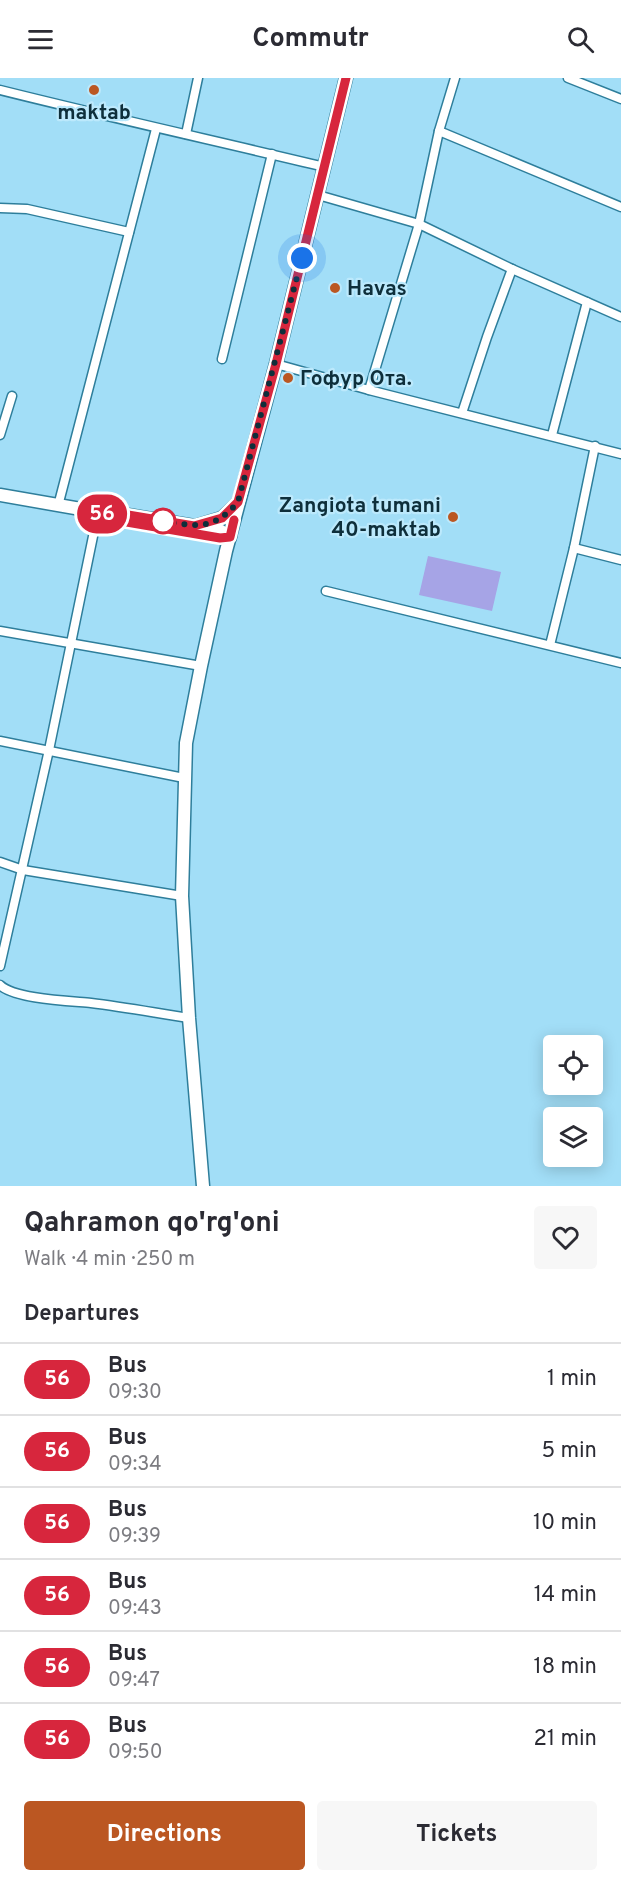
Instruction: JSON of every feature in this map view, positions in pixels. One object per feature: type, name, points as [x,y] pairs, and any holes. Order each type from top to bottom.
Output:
[{"type":"main road","points":[[203,1186],[189,1018],[182,896],[186,743],[238,502],[276,364],[346,78]]},
{"type":"main road","points":[[0,495],[194,526],[221,531],[230,537]]},
{"type":"main road","points":[[194,526],[222,518],[238,502]]},
{"type":"main road","points":[[98,512],[115,520],[220,538],[230,537]]},
{"type":"street","points":[[186,134],[198,78]]},
{"type":"street","points":[[369,390],[419,225],[440,131],[455,78]]},
{"type":"street","points":[[568,78],[621,99]]},
{"type":"street","points":[[0,90],[156,129],[325,167]]},
{"type":"street","points":[[58,506],[156,129]]},
{"type":"street","points":[[440,131],[621,207]]},
{"type":"street","points":[[222,359],[272,154]]},
{"type":"street","points":[[318,195],[419,225],[621,317]]},
{"type":"street","points":[[0,208],[27,209],[129,232]]},
{"type":"street","points":[[462,413],[512,269]]},
{"type":"street","points":[[552,435],[587,302]]},
{"type":"street","points":[[276,364],[621,454]]},
{"type":"street","points":[[0,435],[12,396]]},
{"type":"street","points":[[550,645],[574,548],[595,446]]},
{"type":"street","points":[[0,966],[49,750],[98,512]]},
{"type":"street","points":[[574,548],[621,560]]},
{"type":"street","points":[[326,591],[621,663]]},
{"type":"street","points":[[0,631],[201,666]]},
{"type":"street","points":[[0,741],[184,778]]},
{"type":"street","points":[[0,862],[23,870],[182,896]]},
{"type":"street","points":[[0,985],[4,990],[36,997],[189,1018]]},
{"type":"shaded area","points":[[428,556],[501,572],[492,611],[419,595]]},
{"type":"bus line","name":"56","points":[[234,520],[230,537],[220,538],[115,520],[98,512],[194,526],[217,521],[229,513],[238,502],[276,364],[346,78]]},
{"type":"place","name":"maktab","points":[[94,90]]},
{"type":"place","name":"Havas","points":[[335,288]]},
{"type":"place","name":"Гофур Ота.","points":[[288,378]]},
{"type":"place","name":"Zangiota tumani 40-maktab","points":[[453,517]]},
{"type":"route","points":[[163,521],[194,526],[217,521],[229,513],[238,502],[302,258]]}]
